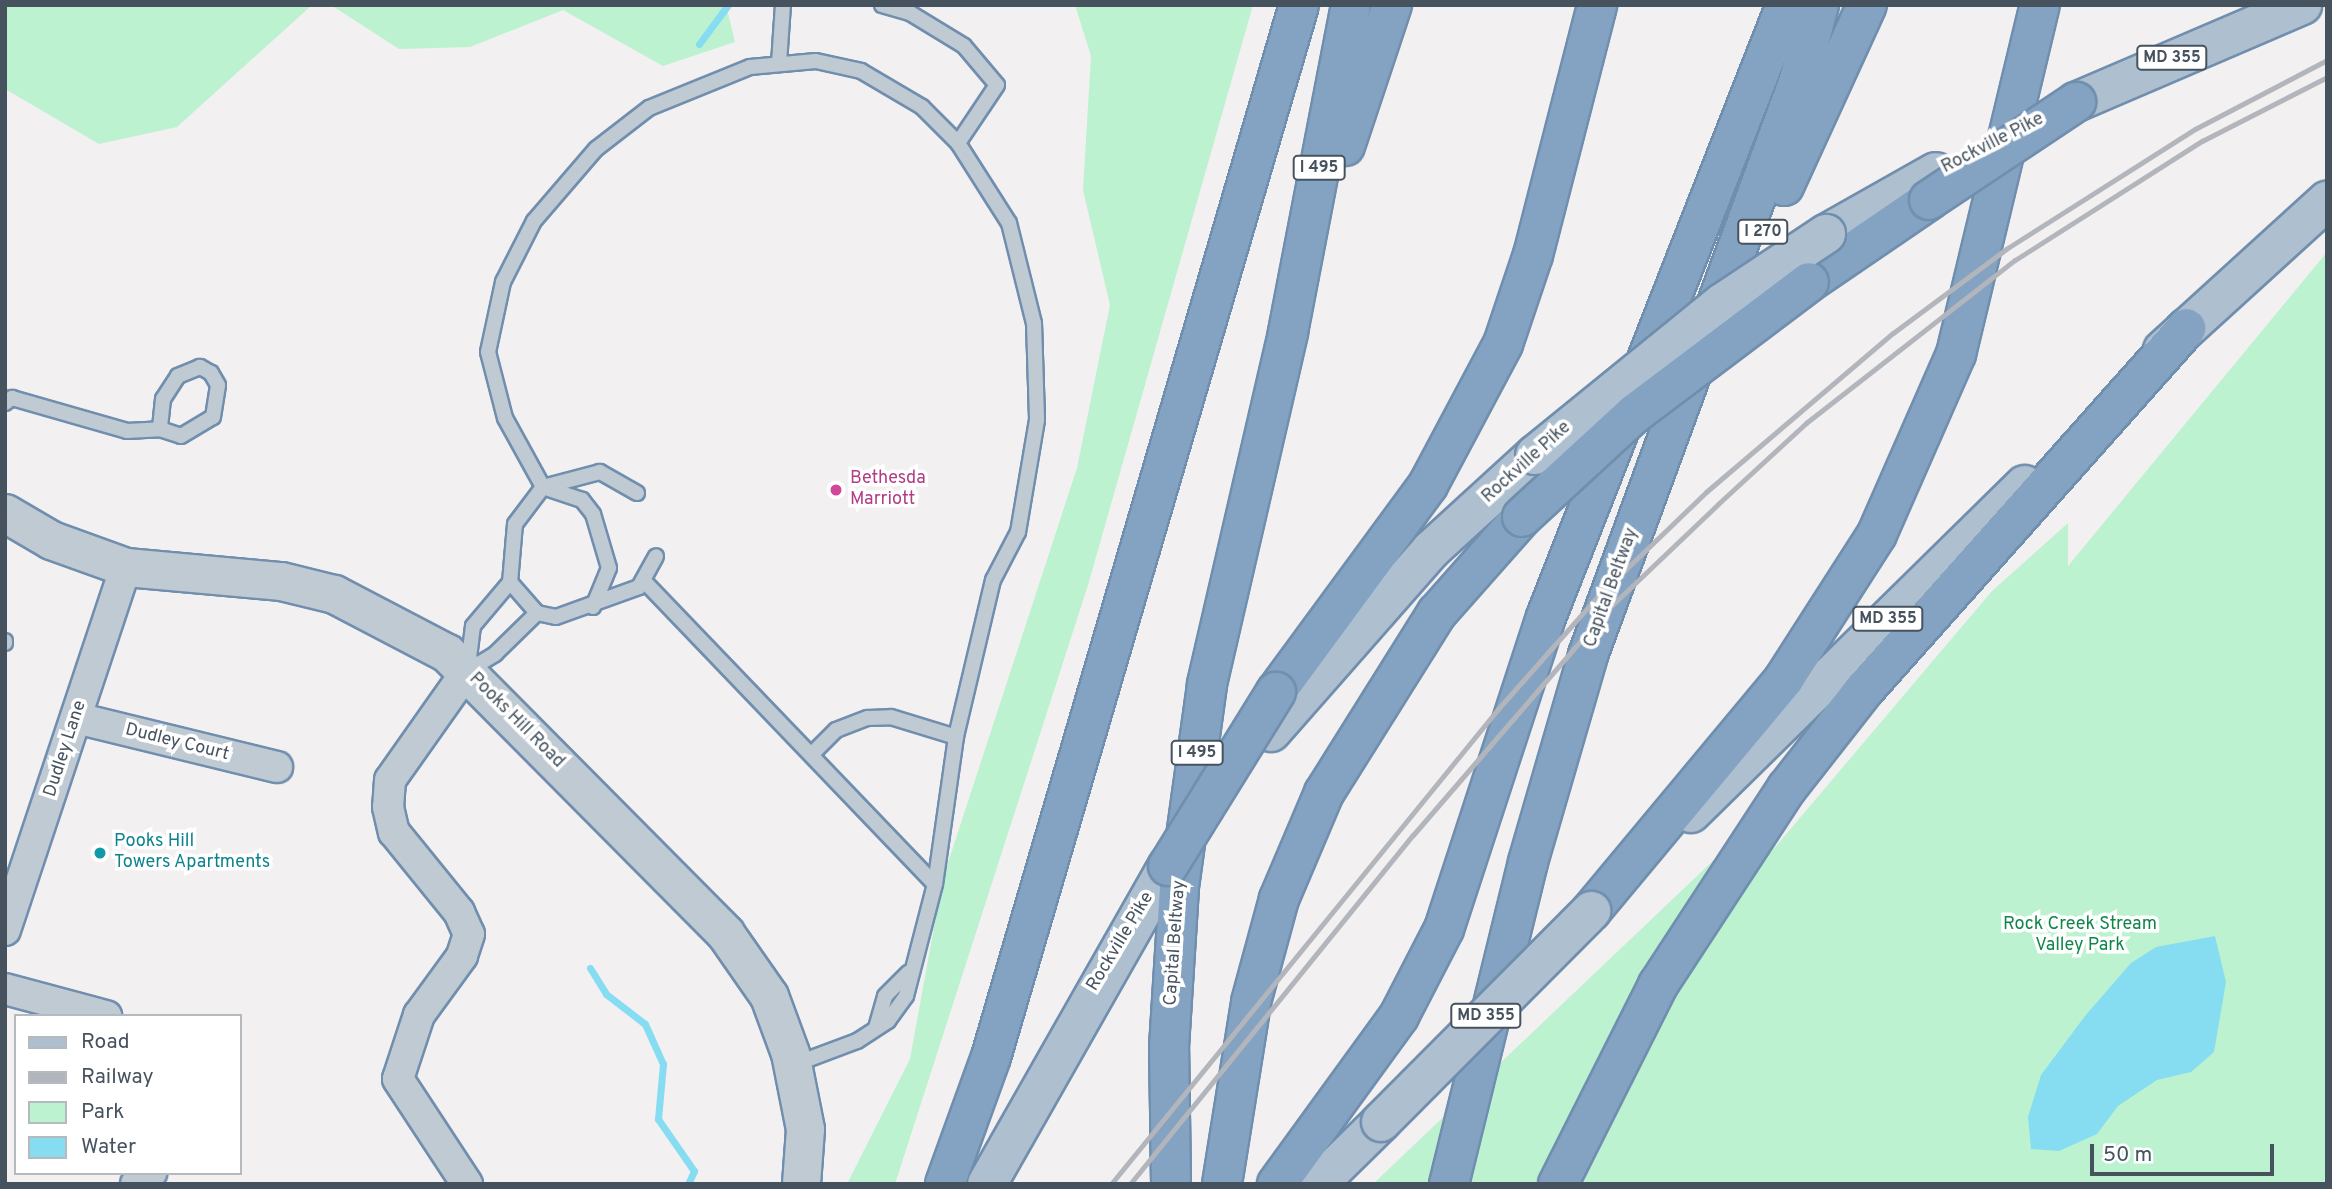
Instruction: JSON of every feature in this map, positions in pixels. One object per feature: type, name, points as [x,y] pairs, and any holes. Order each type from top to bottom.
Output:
[{"type":"highway","points":[[946,1184],[991,1057],[1299,5]]},
{"type":"highway","name":"Capital Beltway","points":[[1171,1184],[1169,1047],[1179,887],[1205,697],[1238,527],[1288,331],[1351,5]]},
{"type":"highway","points":[[1288,331],[1392,5]]},
{"type":"highway","points":[[1168,866],[1276,692],[1428,485],[1492,367],[1533,255],[1597,5]]},
{"type":"highway","points":[[1278,1183],[1399,1016],[1444,929],[1546,617],[1786,5]]},
{"type":"highway","name":"Capital Beltway","points":[[1449,1184],[1543,810],[1588,655],[1799,79],[1819,5]]},
{"type":"highway","name":"I 270","points":[[1660,458],[1867,5]]},
{"type":"highway","points":[[1591,911],[1784,679],[1877,534],[1956,354],[2040,5]]},
{"type":"highway","points":[[1222,1184],[1251,1002],[1279,899],[1324,793],[1437,614],[1522,517],[1634,414],[1933,186],[2076,102]]},
{"type":"highway","points":[[1558,1184],[1658,985],[1787,788],[1863,691],[2186,328]]},
{"type":"main road","name":"MD 355","points":[[2076,102],[2287,10]]},
{"type":"main road","name":"Rockville Pike","points":[[987,1184],[1085,1002],[1168,866],[1270,732],[1431,550],[1535,455],[1722,303],[1826,234],[1933,186]]},
{"type":"main road","name":"MD 355","points":[[1318,1184],[1591,911],[2186,328],[2274,244],[2327,201]]},
{"type":"main road","points":[[2274,244],[2327,214]]},
{"type":"street","name":"Pooks Hill Road","points":[[5,513],[51,540],[126,567],[281,582],[334,594],[423,637],[467,671],[725,933],[769,996],[793,1065],[806,1129],[801,1184]]},
{"type":"street","name":"Dudley Lane","points":[[5,930],[126,567]]},
{"type":"street","points":[[467,671],[390,780],[388,807],[394,832],[459,912],[469,934],[463,956],[419,1015],[398,1079],[467,1184]]},
{"type":"street","name":"Dudley Court","points":[[76,718],[277,767]]},
{"type":"street","points":[[5,989],[99,1014]]},
{"type":"lane","points":[[779,63],[783,5]]},
{"type":"lane","points":[[882,5],[910,13],[964,46],[997,85],[958,144]]},
{"type":"lane","points":[[593,607],[609,568],[593,514],[582,500],[543,487],[505,418],[488,352],[503,282],[534,221],[596,149],[649,108],[702,82],[779,63],[816,61],[861,71],[922,107],[958,144],[1009,223],[1034,323],[1037,420],[1018,532],[993,580],[956,737],[935,884],[908,973],[885,996],[876,1028],[793,1065]]},
{"type":"lane","points":[[5,403],[12,398],[127,431],[160,429],[181,436],[202,428],[218,404],[211,373],[200,367],[178,376],[163,399],[160,429]]},
{"type":"lane","points":[[467,671],[473,626],[510,582],[515,524],[543,487],[600,472],[636,493]]},
{"type":"lane","points":[[510,582],[537,612],[556,617],[593,607],[644,581],[656,556]]},
{"type":"lane","points":[[644,581],[935,884]]},
{"type":"lane","points":[[467,671],[495,654],[537,612]]},
{"type":"lane","points":[[811,754],[836,730],[868,718],[891,717],[956,737]]},
{"type":"green space","points":[[5,5],[312,5],[177,127],[99,144],[5,89]]},
{"type":"green space","points":[[331,5],[726,5],[735,42],[663,66],[563,10],[470,47],[399,49]]},
{"type":"green space","points":[[1075,5],[1253,5],[1088,585],[895,1184],[847,1184],[910,1059],[943,878],[1077,468],[1110,305],[1083,190],[1091,56]]},
{"type":"green space","name":"Rock Creek Stream Valley Park","points":[[2327,252],[2327,1184],[1373,1184],[1717,857],[1749,878],[1992,591],[2068,523],[2068,566]]},
{"type":"water","points":[[2215,936],[2226,982],[2214,1052],[2191,1072],[2157,1080],[2118,1106],[2097,1134],[2059,1151],[2031,1149],[2028,1117],[2041,1075],[2085,1016],[2131,963],[2156,947]]},
{"type":"waterway","points":[[699,44],[728,5]]},
{"type":"waterway","points":[[590,968],[606,994],[645,1024],[663,1064],[658,1119],[694,1171],[688,1184]]},
{"type":"railway","points":[[1111,1184],[1498,709],[1597,597],[1706,492],[1893,333],[2006,249],[2195,129],[2327,60]]},
{"type":"railway","points":[[1130,1184],[1413,835],[1610,607],[1718,504],[1806,423],[2015,260],[2202,141],[2327,77]]},
{"type":"place","name":"Bethesda Marriott","points":[[836,490]]},
{"type":"place","name":"Pooks Hill Towers Apartments","points":[[100,853]]}]
